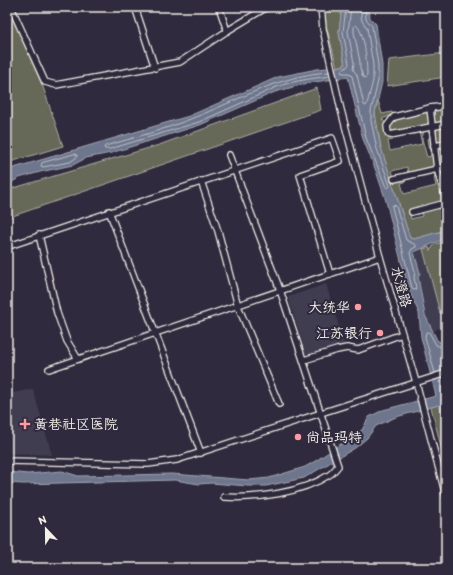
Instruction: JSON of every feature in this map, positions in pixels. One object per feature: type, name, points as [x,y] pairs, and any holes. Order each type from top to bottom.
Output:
[{"type":"street","points":[[12,7],[45,82],[56,85],[155,68],[180,62],[226,31],[267,7]]},
{"type":"street","points":[[135,7],[155,68]]},
{"type":"street","points":[[219,7],[226,31]]},
{"type":"street","name":"水澄路","points":[[321,7],[323,29],[334,84],[380,257],[424,410],[446,496]]},
{"type":"street","points":[[446,106],[430,108],[394,117],[387,126],[387,131],[390,135],[446,124]]},
{"type":"street","points":[[430,108],[437,169],[444,187],[446,199]]},
{"type":"street","points":[[9,246],[234,169],[332,138],[340,161],[300,175],[330,274]]},
{"type":"street","points":[[434,146],[446,144]]},
{"type":"street","points":[[224,497],[236,498],[279,493],[308,485],[331,474],[338,466],[280,290],[229,154]]},
{"type":"street","points":[[394,179],[446,168]]},
{"type":"street","points":[[201,181],[218,231],[238,306],[279,404]]},
{"type":"street","points":[[412,212],[446,203]]},
{"type":"street","points":[[109,211],[201,454]]},
{"type":"street","points":[[39,235],[57,312],[67,341],[78,360]]},
{"type":"street","points":[[49,369],[380,257]]},
{"type":"street","points":[[304,360],[347,348],[358,350],[402,334]]},
{"type":"street","points":[[7,461],[148,464],[178,460],[201,454],[321,413],[446,373]]},
{"type":"shaded area","points":[[446,238],[446,323],[433,332],[425,315],[414,252]]},
{"type":"shaded area","points":[[326,284],[345,346],[307,357],[288,297]]},
{"type":"shaded area","name":"黄巷社区医院","points":[[33,389],[52,455],[7,453],[7,394]]},
{"type":"green space","points":[[7,7],[43,87],[63,146],[7,163]]},
{"type":"green space","points":[[325,7],[342,7],[339,32],[345,65],[337,67],[326,25]]},
{"type":"green space","points":[[446,53],[446,77],[387,86],[389,60]]},
{"type":"green space","points":[[317,88],[321,110],[7,218],[7,190],[159,145]]},
{"type":"green space","points":[[378,100],[382,114],[392,112],[393,115],[382,119],[389,129],[393,140],[388,141],[390,151],[422,144],[419,130],[424,129],[422,139],[427,157],[431,156],[428,139],[430,137],[431,138],[433,168],[408,174],[407,167],[392,171],[395,181],[404,179],[405,182],[401,183],[404,194],[436,186],[434,172],[436,171],[443,201],[420,209],[419,206],[409,209],[411,219],[422,216],[421,212],[446,205],[446,230],[414,239],[410,238],[381,148],[375,112]]},
{"type":"green space","points":[[446,109],[446,122],[437,124],[434,118],[435,110]]},
{"type":"green space","points":[[428,111],[430,123],[428,125],[391,134],[388,127],[395,118]]},
{"type":"green space","points":[[443,127],[445,141],[438,142],[436,141],[436,129]]},
{"type":"green space","points":[[446,145],[446,166],[439,166],[437,149]]},
{"type":"green space","points":[[446,240],[446,315],[440,313],[423,249],[429,247],[430,251],[434,245]]},
{"type":"green space","points":[[439,404],[446,431],[446,467],[431,407]]},
{"type":"water","points":[[342,7],[369,7],[370,18],[376,24],[382,65],[382,82],[375,112],[375,120],[381,148],[410,238],[414,239],[446,230],[446,238],[414,252],[420,273],[418,277],[425,315],[437,340],[446,346],[446,431],[439,405],[396,417],[376,426],[367,438],[355,448],[304,478],[266,486],[211,483],[199,484],[175,480],[23,484],[7,483],[7,472],[28,474],[62,471],[78,476],[172,474],[249,480],[269,478],[305,467],[317,460],[362,430],[369,417],[383,410],[436,396],[421,337],[419,313],[408,289],[386,201],[363,139],[348,77],[308,83],[275,92],[200,125],[111,153],[86,158],[73,165],[19,178],[7,185],[7,170],[189,116],[278,77],[345,65],[339,32]]},
{"type":"place","name":"大统华","points":[[358,307]]},
{"type":"place","name":"江苏银行","points":[[380,333]]},
{"type":"place","name":"黄巷社区医院","points":[[25,424]]},
{"type":"place","name":"尚品玛特","points":[[298,437]]}]
